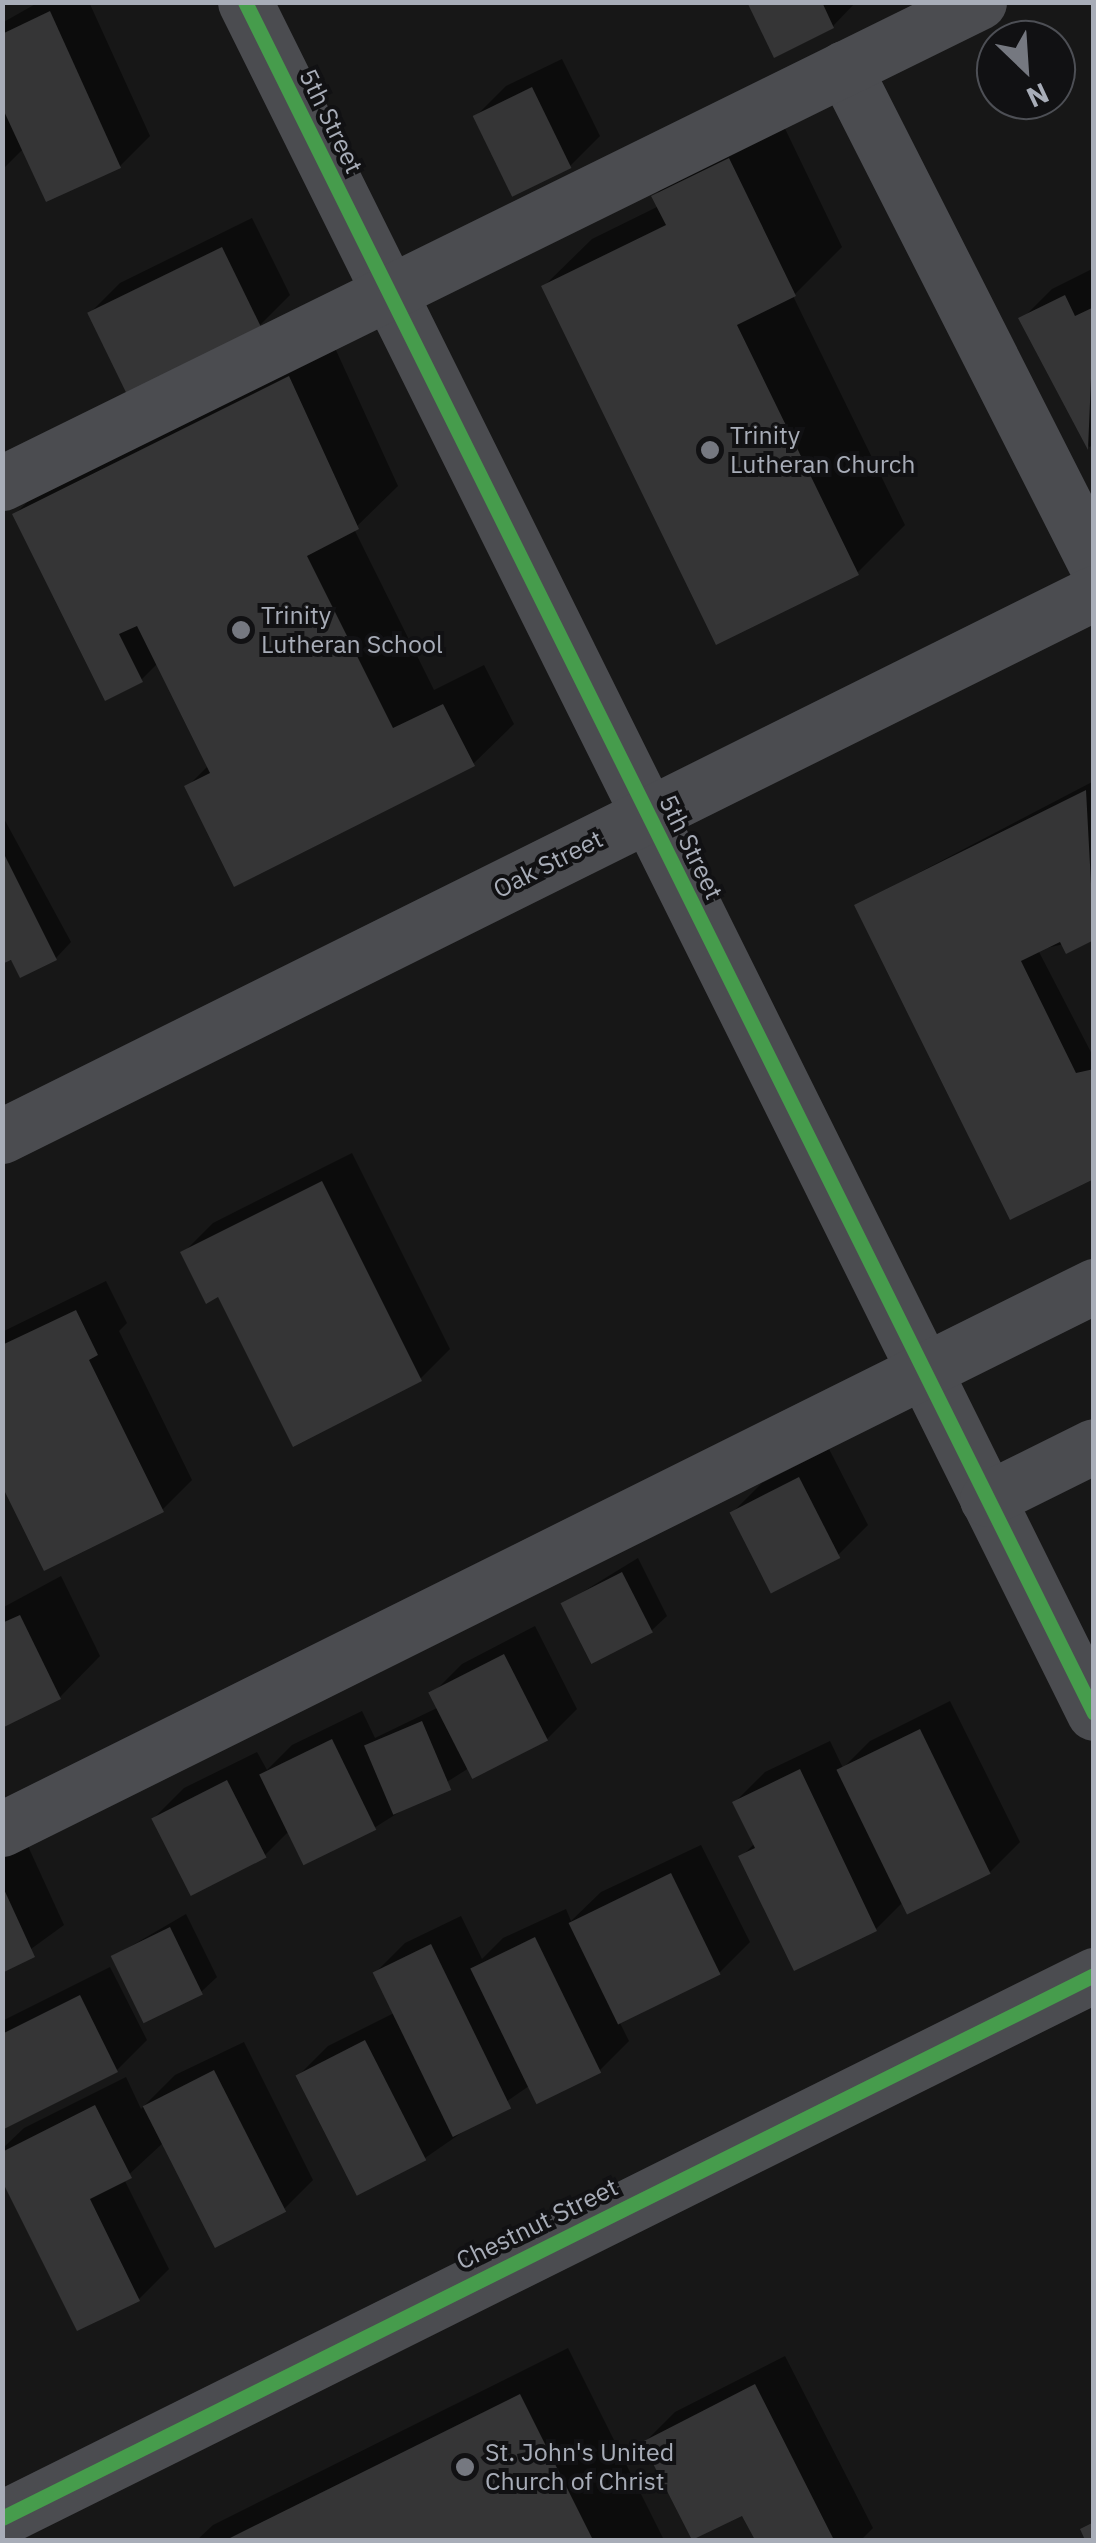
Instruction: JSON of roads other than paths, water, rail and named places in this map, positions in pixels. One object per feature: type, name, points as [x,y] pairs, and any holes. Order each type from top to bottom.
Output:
[{"type":"street","name":"5th Street","points":[[245,2],[1094,1712]]},
{"type":"street","points":[[2,484],[979,2]]},
{"type":"street","points":[[844,68],[1094,562]]},
{"type":"street","name":"Oak Street","points":[[2,1136],[1094,593]]},
{"type":"street","points":[[2,1829],[1094,1286]]},
{"type":"street","points":[[987,1499],[1094,1446]]},
{"type":"street","name":"Chestnut Street","points":[[7,2522],[1094,1975]]},
{"type":"place","name":"Trinity Lutheran Church","points":[[710,450]]},
{"type":"place","name":"Trinity Lutheran School","points":[[241,630]]},
{"type":"place","name":"St. John's United Church of Christ","points":[[465,2467]]}]
